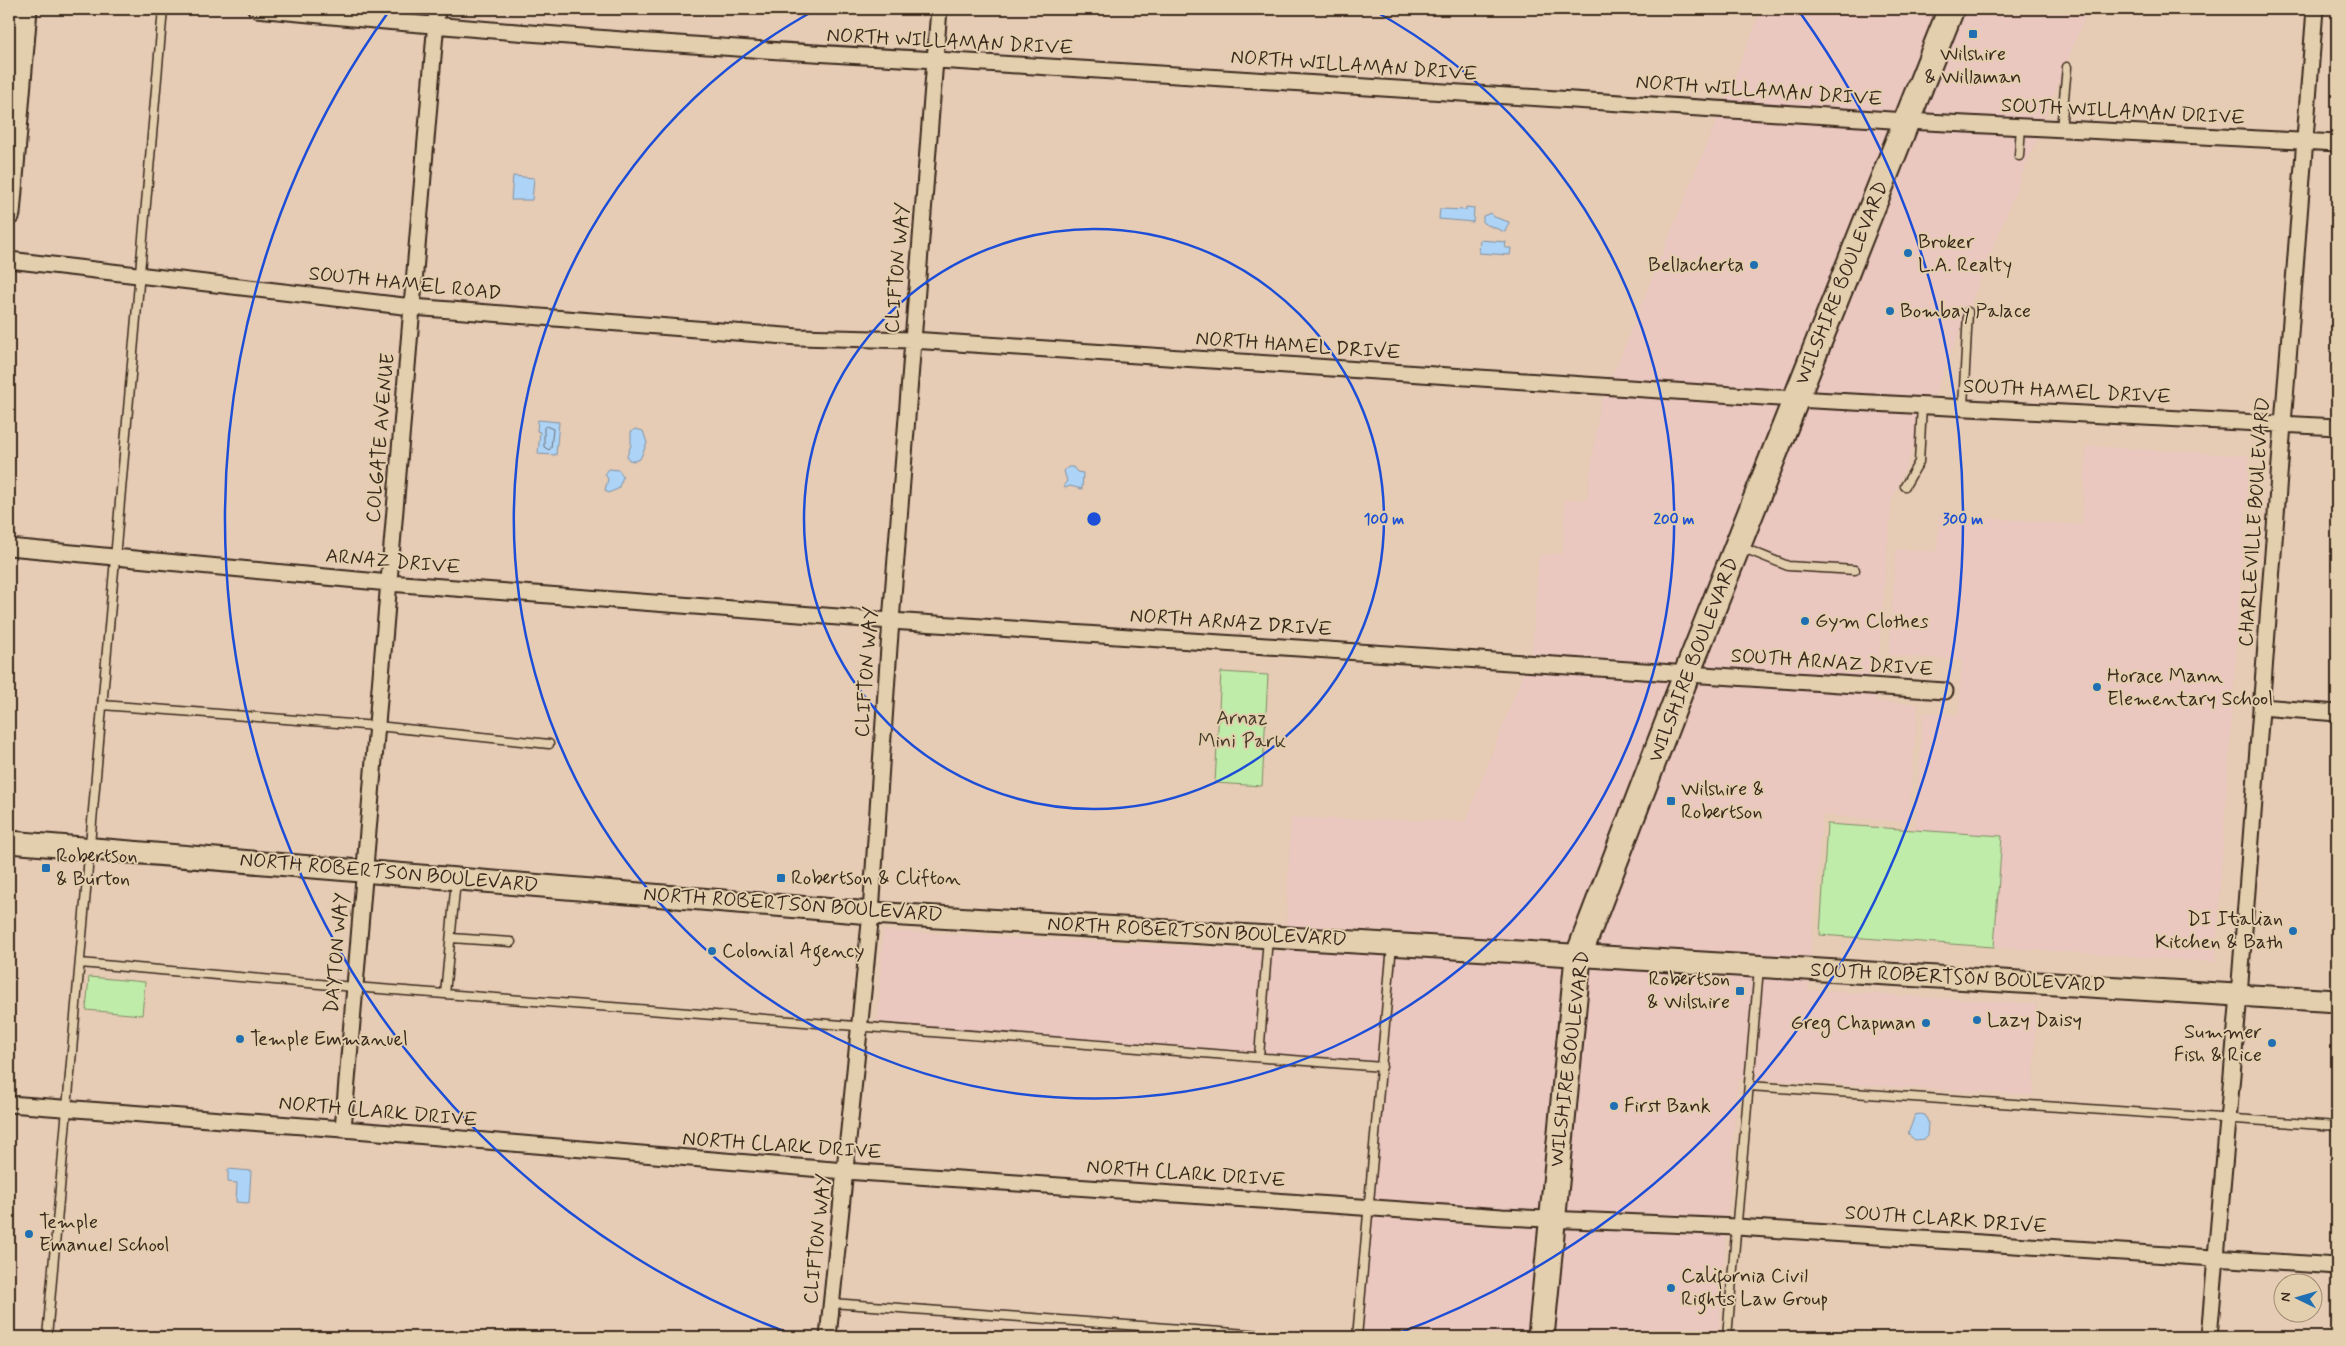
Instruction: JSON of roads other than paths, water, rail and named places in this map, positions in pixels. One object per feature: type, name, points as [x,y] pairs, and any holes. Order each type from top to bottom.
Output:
[{"type":"main road","points":[[9,214],[11,151],[26,9]]},
{"type":"main road","name":"WILSHIRE BOULEVARD","points":[[1540,1337],[1578,957],[1795,398],[1951,9]]},
{"type":"main road","name":"NORTH ROBERTSON BOULEVARD","points":[[9,842],[871,913],[1392,943],[1578,957]]},
{"type":"main road","name":"SOUTH ROBERTSON BOULEVARD","points":[[1578,957],[1621,956],[1759,967],[2337,1001]]},
{"type":"street","points":[[256,9],[436,27]]},
{"type":"street","name":"COLGATE AVENUE","points":[[364,870],[437,9]]},
{"type":"street","name":"CLIFTON WAY","points":[[828,1337],[871,913],[912,340],[937,60],[939,9]]},
{"type":"street","name":"CHARLEVILLE BOULEVARD","points":[[2209,1337],[2239,995],[2315,9]]},
{"type":"street","name":"NORTH WILLAMAN DRIVE","points":[[436,27],[799,53],[1907,121]]},
{"type":"street","name":"SOUTH WILLAMAN DRIVE","points":[[1907,121],[2337,143]]},
{"type":"street","name":"SOUTH HAMEL ROAD","points":[[9,260],[412,307],[798,337]]},
{"type":"street","name":"NORTH HAMEL DRIVE","points":[[798,337],[912,340],[1795,398]]},
{"type":"street","name":"SOUTH HAMEL DRIVE","points":[[1795,398],[2337,427]]},
{"type":"street","name":"ARNAZ DRIVE","points":[[9,547],[389,582],[774,612]]},
{"type":"street","name":"NORTH ARNAZ DRIVE","points":[[774,612],[1687,673]]},
{"type":"street","name":"SOUTH ARNAZ DRIVE","points":[[1687,673],[1945,691]]},
{"type":"street","points":[[2261,707],[2337,713]]},
{"type":"street","name":"DAYTON WAY","points":[[343,1129],[364,870]]},
{"type":"street","name":"NORTH CLARK DRIVE","points":[[9,1104],[343,1129],[845,1171],[1370,1206],[1502,1217],[1552,1218]]},
{"type":"street","name":"SOUTH CLARK DRIVE","points":[[1552,1218],[1737,1227],[2337,1266]]},
{"type":"lane","points":[[47,1337],[163,9]]},
{"type":"lane","points":[[2061,128],[2067,67]]},
{"type":"lane","points":[[2019,156],[2021,126]]},
{"type":"lane","points":[[1963,407],[1968,312]]},
{"type":"lane","points":[[1905,486],[1919,462],[1922,405]]},
{"type":"lane","points":[[1738,546],[1788,566],[1855,570]]},
{"type":"lane","points":[[102,705],[377,726],[549,744]]},
{"type":"lane","points":[[445,994],[456,878]]},
{"type":"lane","points":[[1259,1057],[1268,936]]},
{"type":"lane","points":[[451,938],[511,942]]},
{"type":"lane","points":[[1357,1337],[1392,943]]},
{"type":"lane","points":[[80,963],[354,987],[1382,1067]]},
{"type":"lane","points":[[1728,1337],[1759,967]]},
{"type":"lane","points":[[1749,1086],[2228,1117],[2337,1126]]},
{"type":"lane","points":[[832,1303],[1288,1337]]},
{"type":"water","points":[[513,176],[534,178],[532,200],[511,200]]},
{"type":"water","points":[[1466,207],[1474,208],[1473,222],[1439,219],[1440,209],[1466,210]]},
{"type":"water","points":[[1491,213],[1494,217],[1509,222],[1505,232],[1483,223],[1483,216]]},
{"type":"water","points":[[1480,240],[1506,242],[1505,248],[1511,248],[1510,255],[1479,253]]},
{"type":"water","points":[[538,420],[559,422],[556,455],[538,454],[540,432],[537,431]]},
{"type":"water","points":[[635,429],[643,431],[647,443],[640,459],[634,461],[629,460],[627,456],[631,445],[631,432]]},
{"type":"water","points":[[1068,467],[1073,467],[1077,472],[1083,473],[1082,489],[1070,486],[1065,488],[1064,485],[1067,481],[1064,471]]},
{"type":"water","points":[[609,469],[619,470],[623,477],[618,489],[608,493],[605,490],[608,479],[605,474]]},
{"type":"water","points":[[1915,1115],[1925,1115],[1928,1122],[1927,1136],[1924,1139],[1915,1140],[1908,1134]]},
{"type":"water","points":[[228,1169],[251,1171],[249,1203],[236,1202],[237,1183],[228,1182]]},
{"type":"place","name":"Wilshire & Willaman","points":[[1973,34]]},
{"type":"place","name":"Broker L.A. Realty","points":[[1908,253]]},
{"type":"place","name":"Bellacherta","points":[[1754,265]]},
{"type":"place","name":"Bombay Palace","points":[[1890,311]]},
{"type":"place","name":"Gym Clothes","points":[[1805,621]]},
{"type":"place","name":"Horace Mann Elementary School","points":[[2097,687]]},
{"type":"place","name":"Wilshire & Robertson","points":[[1671,801]]},
{"type":"place","name":"Robertson & Burton","points":[[46,868]]},
{"type":"place","name":"Robertson & Clifton","points":[[781,878]]},
{"type":"place","name":"DI Italian Kitchen & Bath","points":[[2293,931]]},
{"type":"place","name":"Colonial Agency","points":[[712,951]]},
{"type":"place","name":"Robertson & Wilshire","points":[[1740,991]]},
{"type":"place","name":"Lazy Daisy","points":[[1977,1020]]},
{"type":"place","name":"Greg Chapman","points":[[1926,1023]]},
{"type":"place","name":"Temple Emmanuel","points":[[240,1039]]},
{"type":"place","name":"Summer Fish & Rice","points":[[2272,1043]]},
{"type":"place","name":"First Bank","points":[[1614,1106]]},
{"type":"place","name":"Temple Emanuel School","points":[[29,1234]]},
{"type":"place","name":"California Civil Rights Law Group","points":[[1671,1288]]},
{"type":"park label","name":"Arnaz Mini Park","points":[[1242,730]]}]
